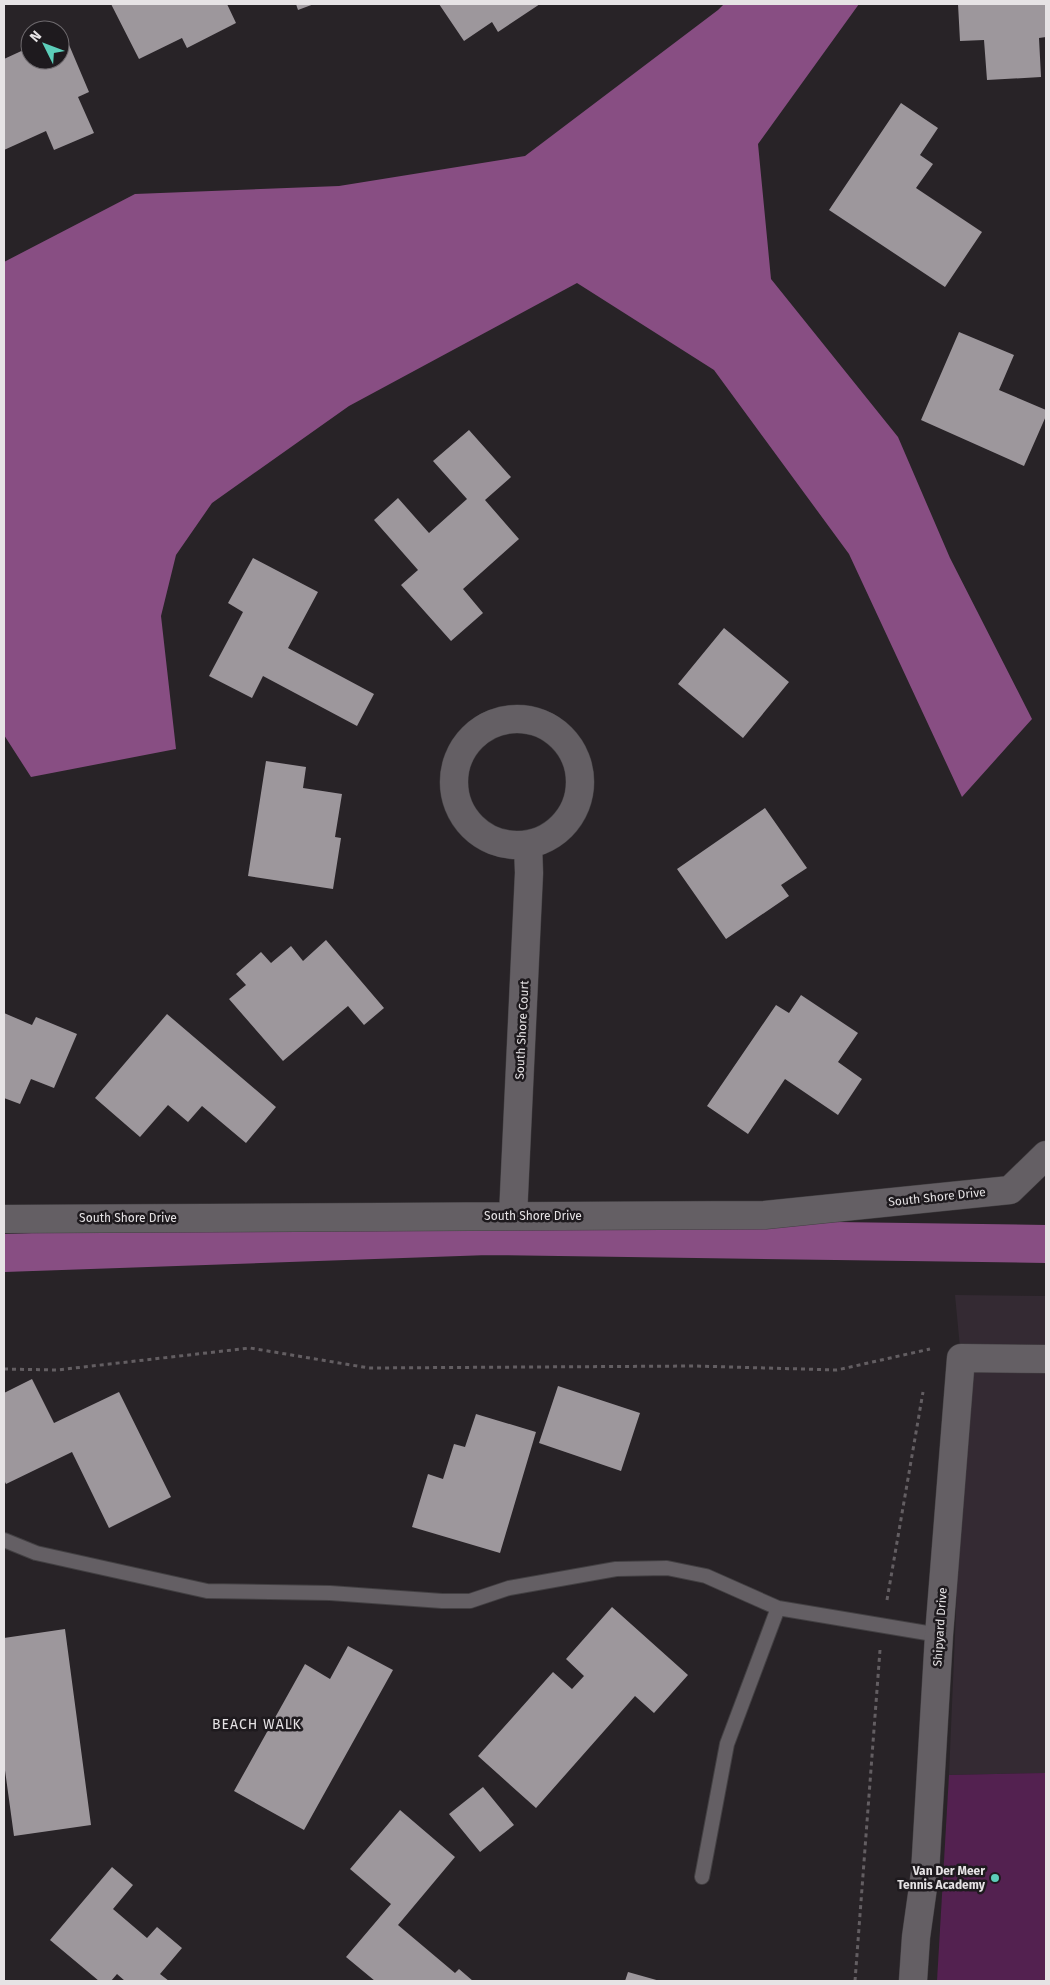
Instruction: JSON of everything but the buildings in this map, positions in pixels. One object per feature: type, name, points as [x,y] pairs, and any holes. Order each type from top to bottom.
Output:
[{"type":"street","points":[[506,720],[530,720],[553,730],[570,748],[579,771],[579,796],[569,818],[551,836],[528,845],[503,845],[481,834],[463,817],[454,794],[455,769],[465,746],[483,729],[506,720]]},
{"type":"street","name":"South Shore Court","points":[[513,1216],[529,873],[528,845]]},
{"type":"street","name":"South Shore Drive","points":[[4,1219],[765,1215],[1010,1190],[1046,1155]]},
{"type":"street","name":"Shipyard Drive","points":[[913,1981],[916,1937],[925,1873],[939,1635],[961,1358],[1046,1359]]},
{"type":"lane","points":[[4,1540],[36,1553],[207,1591],[330,1593],[442,1601],[470,1601],[509,1588],[606,1570],[667,1568],[706,1576],[778,1608],[939,1635]]},
{"type":"lane","points":[[702,1877],[727,1744],[778,1608]]},
{"type":"path","points":[[4,1369],[57,1370],[250,1348],[369,1368],[695,1366],[837,1370],[931,1349],[929,1359]]},
{"type":"path","points":[[855,1981],[882,1626],[924,1387]]},
{"type":"shaded area","points":[[724,4],[859,4],[758,144],[771,279],[898,437],[950,558],[1032,719],[962,797],[849,554],[714,370],[577,283],[349,406],[212,503],[176,555],[161,616],[176,749],[31,777],[4,735],[4,262],[135,194],[339,186],[525,156]]},
{"type":"shaded area","points":[[955,1295],[1046,1296],[1046,1773],[949,1775],[965,1400]]},
{"type":"shaded area","name":"Van Der Meer Tennis Academy","points":[[1046,1773],[1046,1981],[937,1981],[949,1775]]},
{"type":"waterway","points":[[4,1253],[488,1236],[1046,1244]]},
{"type":"place","name":"Van Der Meer Tennis Academy","points":[[995,1878]]},
{"type":"district","name":"BEACH WALK","points":[[257,1724]]}]
